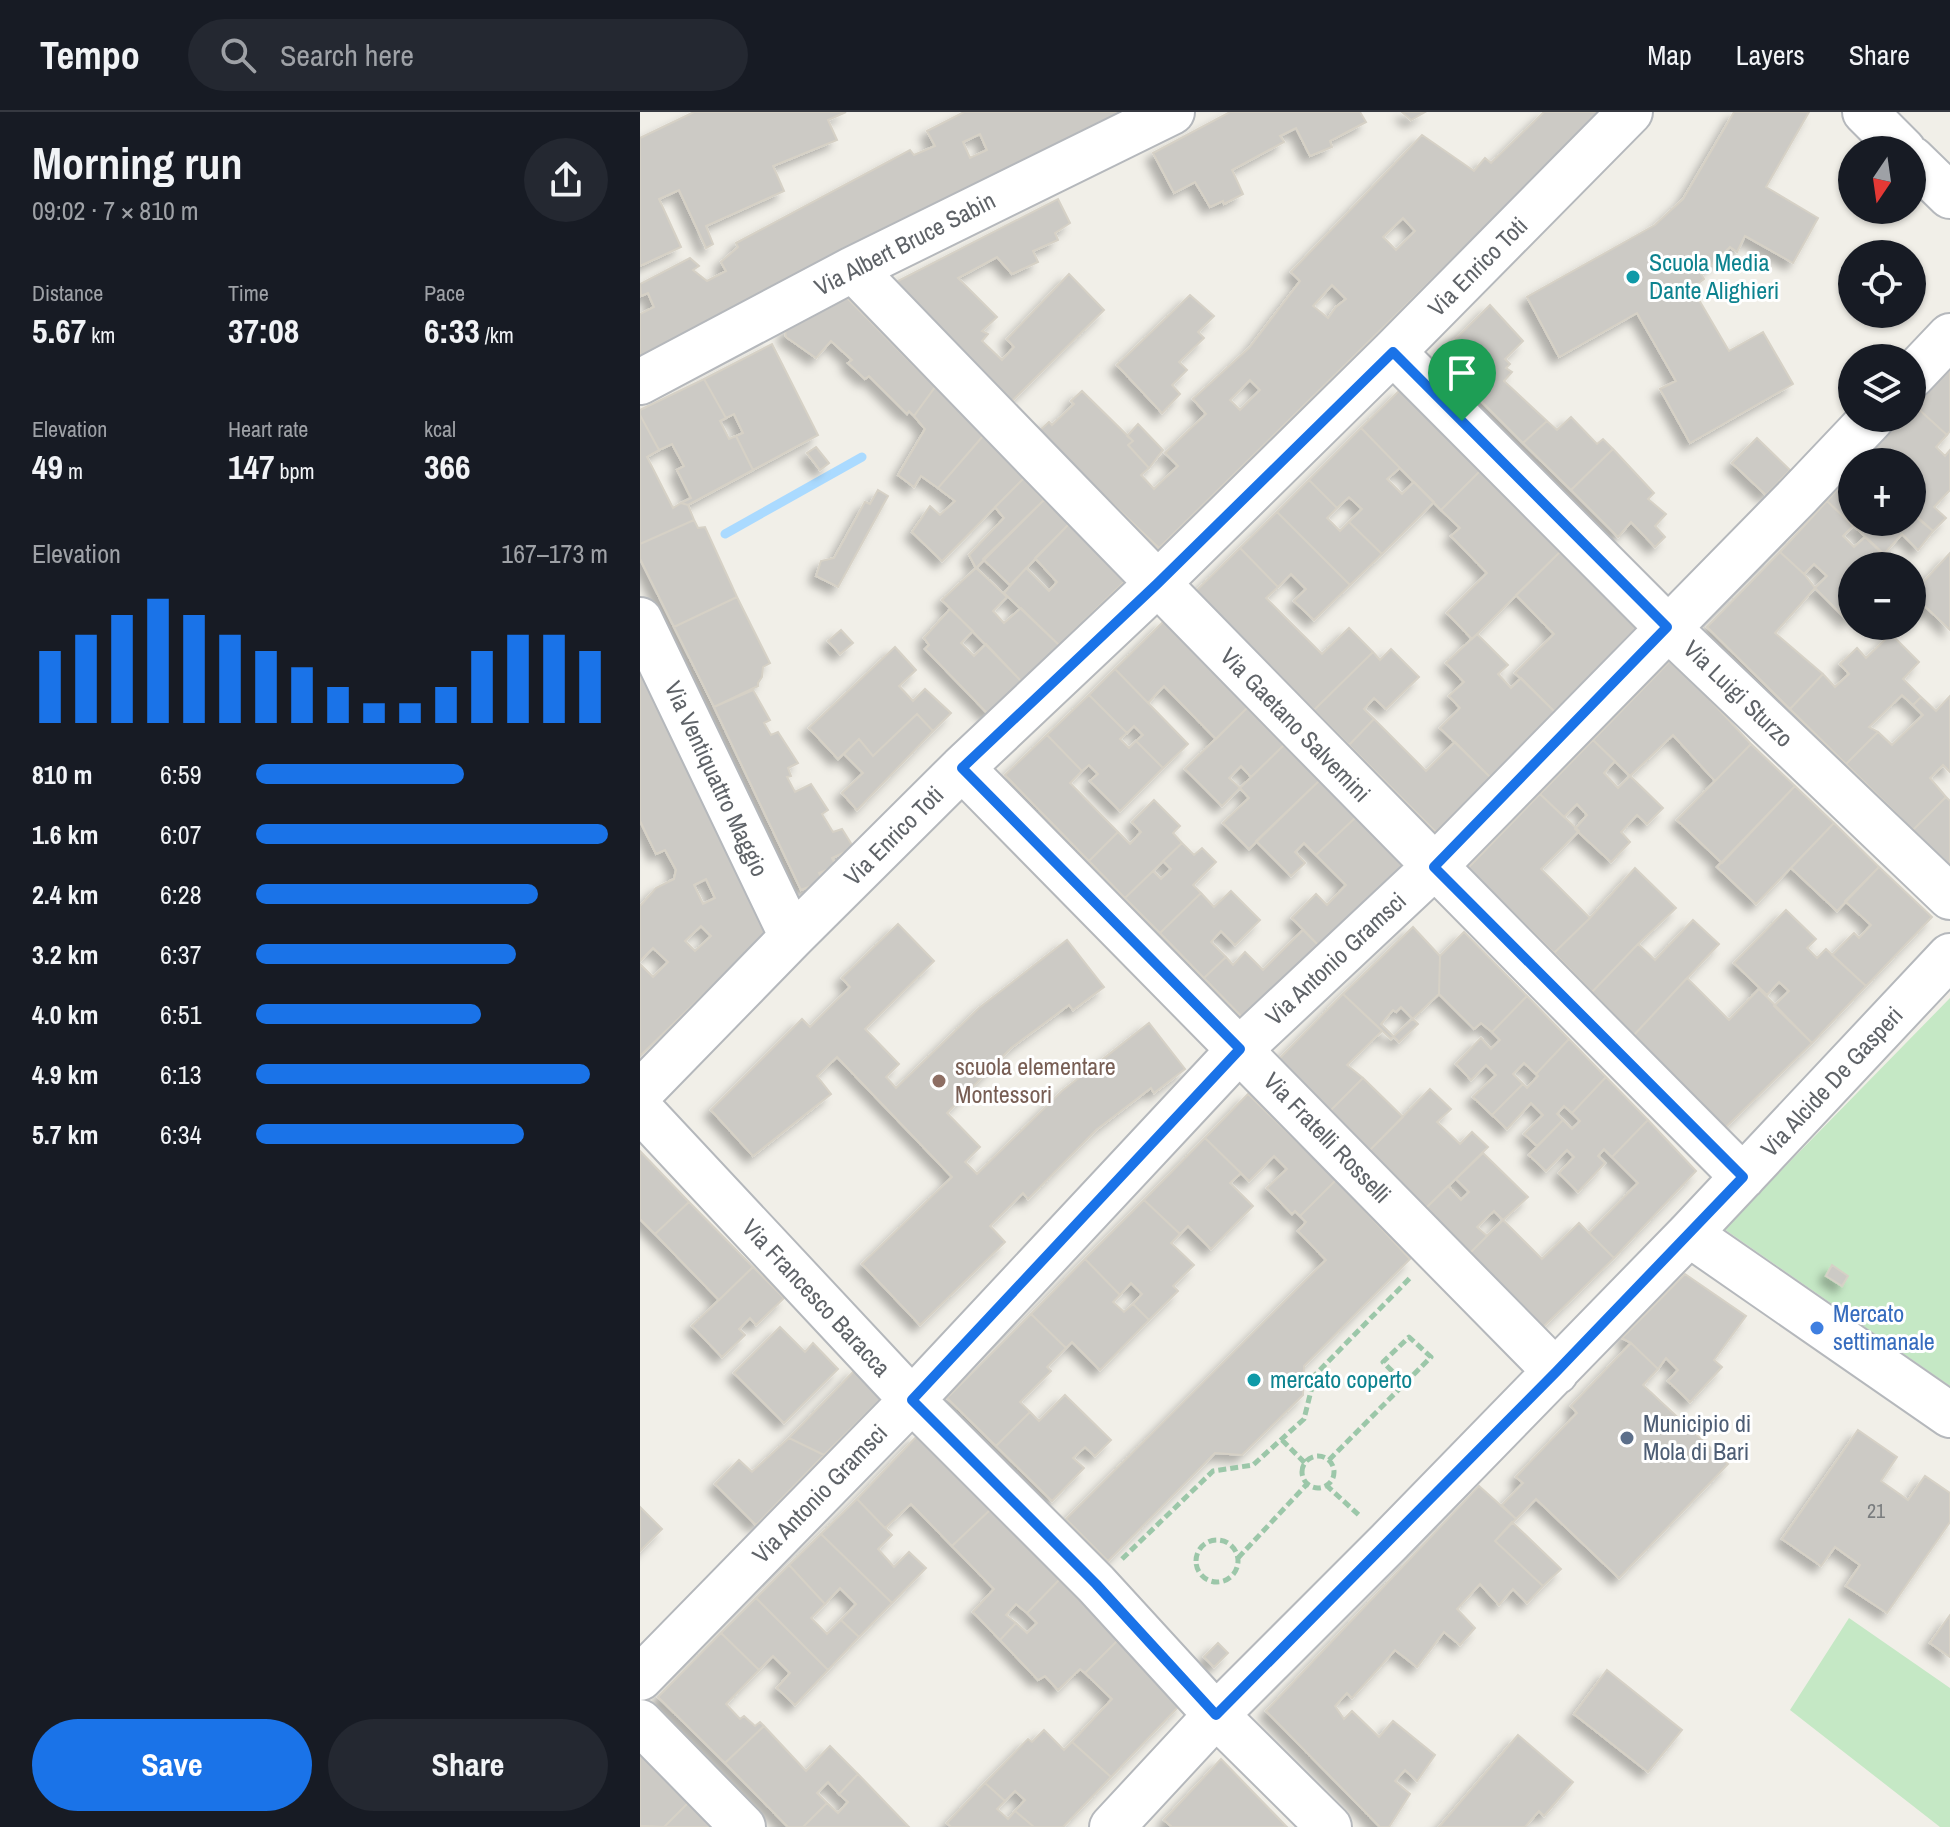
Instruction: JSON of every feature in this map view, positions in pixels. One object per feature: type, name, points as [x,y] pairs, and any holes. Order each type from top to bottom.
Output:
[{"type":"street","name":"Via Albert Bruce Sabin","points":[[640,382],[853,269],[1172,112]]},
{"type":"street","name":"Via Enrico Toti","points":[[640,1093],[962,768],[1157,584],[1393,352],[1630,112]]},
{"type":"street","points":[[1865,112],[1889,136]]},
{"type":"street","points":[[1926,173],[1950,196]]},
{"type":"street","name":"Via Gaetano Salvemini","points":[[853,269],[1434,867],[1743,1177]]},
{"type":"street","points":[[1926,361],[1950,336]]},
{"type":"street","name":"Via Luigi Sturzo","points":[[1393,352],[1667,627],[1950,897]]},
{"type":"street","name":"Via Antonio Gramsci","points":[[640,1678],[912,1400],[1240,1049],[1434,867],[1859,432]]},
{"type":"street","name":"Via Ventiquattro Maggio","points":[[640,620],[792,937]]},
{"type":"street","name":"Via Fratelli Rosselli","points":[[962,768],[1556,1372]]},
{"type":"street","name":"Via Alcide De Gasperi","points":[[1112,1827],[1216,1715],[1689,1234],[1950,956]]},
{"type":"street","name":"Via Francesco Baracca","points":[[640,1109],[912,1400],[1096,1584],[1216,1715],[1329,1827]]},
{"type":"street","points":[[1689,1234],[1950,1415]]},
{"type":"street","points":[[640,1722],[743,1827]]},
{"type":"path","points":[[1096,1584],[1213,1471],[1253,1465],[1304,1419],[1315,1375],[1436,1251]]},
{"type":"path","points":[[1329,1460],[1405,1384],[1431,1357],[1409,1337],[1383,1362],[1405,1384]]},
{"type":"path","points":[[1282,1440],[1305,1463]]},
{"type":"path","points":[[1319,1456],[1329,1460],[1334,1476],[1326,1485],[1317,1487],[1308,1483],[1303,1474],[1305,1463],[1319,1456]]},
{"type":"path","points":[[1238,1558],[1236,1551],[1225,1542],[1211,1541],[1200,1549],[1196,1562],[1201,1575],[1213,1582],[1226,1580],[1236,1571],[1238,1558],[1308,1483]]},
{"type":"path","points":[[1326,1485],[1389,1542]]},
{"type":"green space","points":[[1950,998],[1950,1386],[1724,1229]]},
{"type":"green space","points":[[1849,1618],[1950,1688],[1950,1827],[1940,1827],[1790,1710]]},
{"type":"building","points":[[694,112],[846,112],[828,120],[837,140],[773,166],[784,191],[706,226],[713,244],[706,248],[679,190],[659,199],[681,247],[640,266],[640,138]]},
{"type":"building","points":[[964,112],[1129,112],[640,362],[640,314],[654,307],[648,293],[641,296],[640,284],[690,258],[699,266],[693,270],[707,281],[726,271],[721,262],[738,247],[736,243],[910,150],[914,155],[935,146],[927,131]],"holes":[[[980,134],[987,150],[970,158],[963,142]]]},
{"type":"building","points":[[1230,112],[1360,112],[1366,122],[1330,141],[1332,147],[1310,156],[1296,128],[1280,136],[1284,142],[1232,170],[1243,194],[1224,204],[1223,201],[1210,207],[1195,182],[1174,193],[1153,153]]},
{"type":"building","points":[[1402,112],[1425,112],[1411,120]]},
{"type":"building","points":[[1544,112],[1602,112],[1159,548],[1038,432],[1049,422],[1052,425],[1074,404],[1071,401],[1082,391],[1133,441],[1128,445],[1149,468],[1141,475],[1154,489],[1178,466],[1165,453],[1206,414],[1193,399],[1249,348],[1300,281],[1291,272],[1422,135],[1474,171],[1485,158],[1491,163]],"holes":[[[1403,218],[1415,231],[1396,250],[1383,237]],[[1332,285],[1346,299],[1328,318],[1313,306]],[[1250,380],[1260,390],[1240,410],[1230,400]]]},
{"type":"building","name":"Scuola Media Dante Alighieri","points":[[1734,112],[1809,112],[1766,187],[1818,218],[1793,263],[1745,236],[1737,252],[1730,247],[1701,274],[1704,279],[1692,288],[1729,351],[1763,332],[1793,384],[1690,443],[1660,389],[1676,381],[1637,313],[1559,357],[1527,297],[1655,225],[1683,199]]},
{"type":"building","points":[[1058,199],[1070,223],[1055,233],[1058,240],[1033,251],[1038,262],[1012,274],[997,257],[958,278],[997,317],[982,331],[988,334],[982,341],[1002,360],[1014,347],[1007,339],[1069,274],[1104,310],[1012,401],[894,283]]},
{"type":"building","points":[[1190,295],[1214,316],[1198,332],[1204,338],[1179,362],[1187,370],[1172,385],[1180,394],[1162,413],[1117,365]]},
{"type":"building","points":[[847,298],[935,387],[914,416],[909,411],[907,414],[869,376],[865,379],[848,363],[852,360],[831,341],[816,358],[786,337],[785,331]]},
{"type":"building","points":[[1490,305],[1523,341],[1505,359],[1510,364],[1506,368],[1512,372],[1504,381],[1547,421],[1523,443],[1437,357]]},
{"type":"building","points":[[772,344],[818,435],[753,470],[736,436],[743,433],[734,414],[726,418],[704,379]]},
{"type":"building","points":[[1950,366],[1950,431],[1947,435],[1926,416],[1926,392]]},
{"type":"building","points":[[704,379],[726,418],[720,421],[729,439],[736,436],[753,470],[688,505],[681,503],[691,498],[677,470],[684,466],[672,444],[659,450],[640,410]]},
{"type":"building","points":[[935,387],[983,436],[938,488],[921,476],[914,487],[898,475],[925,429],[914,416]]},
{"type":"building","points":[[1401,389],[1481,470],[1441,510],[1361,428]]},
{"type":"building","points":[[640,415],[659,450],[647,457],[673,508],[681,503],[688,505],[694,520],[640,544]]},
{"type":"building","points":[[1926,416],[1947,435],[1936,447],[1945,456],[1950,450],[1950,490],[1934,507],[1946,518],[1933,531],[1926,525],[1926,448],[1874,448],[1889,432],[1926,432]]},
{"type":"building","points":[[1571,417],[1597,444],[1603,439],[1613,449],[1571,490],[1523,443],[1547,421],[1557,430]]},
{"type":"building","points":[[1138,424],[1163,450],[1149,468],[1128,445],[1133,441],[1127,436]]},
{"type":"building","points":[[1361,428],[1400,468],[1387,479],[1402,494],[1414,482],[1434,502],[1382,554],[1349,522],[1362,509],[1349,497],[1337,508],[1309,480]]},
{"type":"building","points":[[983,436],[1024,478],[942,561],[912,532],[930,506],[940,515],[955,501],[938,488]]},
{"type":"building","points":[[1757,438],[1790,470],[1766,495],[1732,463]]},
{"type":"building","points":[[816,447],[829,463],[820,470],[807,453]]},
{"type":"building","points":[[1613,449],[1654,493],[1648,499],[1666,514],[1655,526],[1665,537],[1655,547],[1631,522],[1618,537],[1571,490]]},
{"type":"building","points":[[1481,470],[1561,551],[1472,639],[1447,613],[1487,573],[1451,536],[1460,528],[1441,510]]},
{"type":"building","points":[[1024,478],[1044,500],[976,568],[969,555],[1004,518],[995,507]]},
{"type":"building","points":[[1309,480],[1337,508],[1327,518],[1340,531],[1349,522],[1382,554],[1350,585],[1277,512]]},
{"type":"building","points":[[1838,488],[1838,511],[1827,501]]},
{"type":"building","points":[[878,490],[888,496],[838,587],[816,576],[821,561],[834,558],[865,502],[870,504]]},
{"type":"building","points":[[1044,500],[1069,524],[1010,585],[983,559]]},
{"type":"building","points":[[1827,501],[1838,512],[1838,536],[1843,536],[1854,547],[1865,537],[1881,552],[1838,552],[1838,611],[1815,588],[1827,576],[1814,564],[1804,574],[1780,552]]},
{"type":"building","points":[[1277,512],[1350,585],[1314,620],[1294,601],[1306,589],[1291,574],[1278,587],[1240,548]]},
{"type":"building","points":[[694,520],[698,528],[705,527],[737,597],[674,627],[640,559],[640,544]]},
{"type":"building","points":[[1069,524],[1125,581],[1059,645],[1004,593],[1026,568],[1049,591],[1057,582],[1035,558]]},
{"type":"building","points":[[1926,525],[1933,531],[1918,550],[1904,536],[1926,536]]},
{"type":"building","points":[[1865,536],[1900,536],[1886,552]]},
{"type":"building","points":[[1240,548],[1278,587],[1266,598],[1322,654],[1349,628],[1373,652],[1314,710],[1196,591]]},
{"type":"building","points":[[1561,551],[1639,625],[1555,712],[1515,673],[1554,634],[1516,595]]},
{"type":"building","points":[[1780,552],[1815,588],[1775,633],[1823,674],[1790,709],[1707,627]]},
{"type":"building","points":[[1950,553],[1950,630],[1926,607],[1926,579]]},
{"type":"building","points":[[976,568],[1007,597],[993,611],[1004,623],[1021,608],[1059,645],[1022,682],[942,600]]},
{"type":"building","points":[[737,597],[770,663],[763,667],[758,686],[714,707],[674,627]]},
{"type":"building","points":[[950,609],[973,631],[961,643],[974,656],[986,644],[1022,682],[989,715],[925,649],[929,645],[924,638]]},
{"type":"building","points":[[1164,621],[1248,707],[1216,739],[1164,686],[1148,703],[1115,669]]},
{"type":"building","points":[[841,630],[853,643],[840,654],[828,641]]},
{"type":"building","points":[[1477,634],[1508,665],[1498,674],[1511,688],[1521,678],[1555,712],[1492,779],[1440,728],[1460,708],[1449,696],[1464,682],[1446,663]]},
{"type":"building","points":[[1885,640],[1897,640],[1919,662],[1903,679],[1921,697],[1913,705],[1902,695],[1869,727],[1878,732],[1846,764],[1790,709],[1823,674],[1835,687],[1849,674],[1840,664],[1857,648],[1866,658]]},
{"type":"building","points":[[895,647],[916,670],[899,686],[913,701],[925,689],[951,713],[933,731],[917,714],[873,756],[859,739],[838,759],[809,728]]},
{"type":"building","points":[[1391,649],[1419,677],[1386,709],[1374,698],[1364,709],[1374,719],[1349,745],[1314,710],[1373,652],[1380,660]]},
{"type":"building","points":[[640,659],[775,925],[640,1056],[640,964],[653,977],[668,962],[653,948],[640,961],[640,906],[656,888],[674,879],[676,870],[665,850],[656,854],[640,821]],"holes":[[[706,879],[715,898],[703,904],[694,885]],[[701,926],[711,936],[695,951],[685,941]]]},
{"type":"building","points":[[1672,659],[1751,744],[1715,781],[1673,735],[1630,776],[1593,740]]},
{"type":"building","points":[[1115,669],[1188,744],[1163,768],[1136,741],[1143,735],[1134,726],[1127,733],[1089,695]]},
{"type":"building","points":[[753,690],[770,720],[764,723],[771,735],[778,732],[798,763],[788,768],[791,776],[787,777],[795,792],[811,784],[828,810],[822,814],[833,832],[842,829],[854,848],[832,858],[836,866],[819,873],[823,881],[801,890],[714,707]]},
{"type":"building","points":[[1089,695],[1127,733],[1120,739],[1129,748],[1136,741],[1163,768],[1120,811],[1090,781],[1098,774],[1089,765],[1082,771],[1047,735]]},
{"type":"building","points":[[1950,696],[1950,772],[1943,765],[1930,778],[1946,797],[1913,830],[1846,764],[1878,732],[1892,745],[1923,715],[1913,705],[1921,697],[1936,711]]},
{"type":"building","points":[[1248,707],[1285,744],[1251,777],[1241,766],[1229,778],[1240,788],[1222,806],[1185,769]]},
{"type":"building","points":[[917,714],[933,731],[857,810],[842,793],[863,773],[844,754],[859,739],[873,756]]},
{"type":"building","points":[[1374,719],[1426,771],[1455,742],[1492,779],[1437,833],[1349,745]]},
{"type":"building","points":[[1047,735],[1082,771],[1070,783],[1118,832],[1089,861],[1005,775]]},
{"type":"building","points":[[1593,740],[1615,761],[1604,773],[1618,788],[1630,776],[1663,808],[1647,824],[1637,815],[1621,832],[1630,842],[1611,862],[1575,829],[1587,815],[1577,804],[1564,817],[1540,794]]},
{"type":"building","points":[[1285,744],[1320,780],[1249,849],[1223,823],[1249,798],[1240,788]]},
{"type":"building","points":[[1751,744],[1795,786],[1722,863],[1677,820]]},
{"type":"building","points":[[1320,780],[1356,817],[1316,855],[1304,843],[1295,852],[1305,863],[1291,876],[1256,841]]},
{"type":"building","points":[[1795,786],[1834,823],[1756,904],[1717,867]]},
{"type":"building","points":[[1540,794],[1579,831],[1541,869],[1590,918],[1554,953],[1468,868]]},
{"type":"building","points":[[1946,797],[1950,801],[1950,865],[1913,830]]},
{"type":"building","points":[[1154,800],[1180,826],[1173,833],[1182,843],[1125,898],[1089,861],[1118,832],[1130,844],[1141,832],[1132,822]]},
{"type":"building","points":[[1356,817],[1406,868],[1322,949],[1292,918],[1316,894],[1327,905],[1346,885],[1316,855]]},
{"type":"building","points":[[1834,823],[1879,867],[1837,911],[1791,868]]},
{"type":"building","points":[[1182,843],[1194,855],[1202,848],[1216,862],[1193,885],[1201,893],[1160,933],[1125,898],[1153,871],[1161,879],[1171,869],[1163,861]]},
{"type":"building","points":[[1879,867],[1932,917],[1866,986],[1832,955],[1854,933],[1859,938],[1871,925],[1845,901]]},
{"type":"building","points":[[1635,868],[1676,908],[1592,992],[1554,953]]},
{"type":"building","points":[[1231,891],[1260,920],[1235,945],[1221,931],[1211,942],[1226,957],[1204,978],[1160,933],[1201,893],[1214,907]]},
{"type":"building","points":[[1786,910],[1816,939],[1807,948],[1817,958],[1826,949],[1866,986],[1812,1043],[1774,1006],[1789,991],[1779,982],[1767,995],[1734,963]]},
{"type":"building","points":[[1693,920],[1719,944],[1634,1035],[1592,992],[1638,944],[1655,960]]},
{"type":"building","name":"scuola elementare Montessori","points":[[898,924],[934,961],[865,1029],[899,1064],[886,1077],[896,1088],[979,1008],[1067,940],[1104,987],[1073,1010],[1069,1005],[1011,1048],[947,1113],[980,1147],[965,1162],[977,1174],[1062,1091],[1149,1023],[1185,1069],[1154,1093],[1151,1088],[1096,1130],[1028,1199],[1023,1193],[990,1226],[1005,1242],[920,1325],[862,1264],[952,1177],[837,1057],[817,1076],[831,1094],[753,1156],[711,1110],[802,1019],[810,1027],[850,987],[842,978]]},
{"type":"building","points":[[1413,927],[1440,956],[1439,994],[1391,1039],[1343,994]]},
{"type":"building","points":[[1303,930],[1322,949],[1247,1022],[1204,978],[1226,957],[1233,965],[1245,952],[1263,970]]},
{"type":"building","points":[[1464,932],[1527,996],[1492,1032],[1481,1023],[1474,1029],[1439,994],[1440,956]]},
{"type":"building","points":[[1687,978],[1729,1020],[1759,989],[1812,1043],[1725,1128],[1634,1035]]},
{"type":"building","points":[[1343,994],[1382,1031],[1347,1065],[1363,1078],[1325,1116],[1275,1063]]},
{"type":"building","points":[[1527,996],[1569,1039],[1536,1074],[1524,1063],[1513,1074],[1523,1084],[1492,1115],[1473,1097],[1496,1075],[1486,1065],[1471,1080],[1456,1064],[1481,1038],[1491,1049],[1500,1040],[1492,1032]]},
{"type":"building","points":[[1401,1007],[1418,1024],[1399,1042],[1381,1024],[1393,1010],[1396,1012]]},
{"type":"building","points":[[1569,1039],[1606,1077],[1572,1113],[1564,1106],[1557,1114],[1563,1120],[1537,1146],[1524,1134],[1543,1115],[1531,1103],[1507,1129],[1492,1115],[1523,1084],[1527,1088]]},
{"type":"building","points":[[1606,1077],[1648,1120],[1612,1157],[1604,1149],[1598,1156],[1605,1163],[1578,1192],[1559,1173],[1574,1157],[1567,1150],[1546,1171],[1529,1155],[1563,1120],[1572,1129],[1580,1121],[1572,1113]]},
{"type":"building","points":[[1363,1078],[1403,1117],[1365,1155],[1325,1116]]},
{"type":"building","points":[[1430,1089],[1451,1109],[1437,1122],[1460,1144],[1472,1132],[1488,1147],[1421,1213],[1365,1155]]},
{"type":"building","points":[[1248,1094],[1336,1180],[1300,1216],[1295,1211],[1292,1214],[1267,1188],[1287,1169],[1274,1156],[1249,1181],[1205,1138]]},
{"type":"building","points":[[1648,1120],[1696,1171],[1614,1258],[1589,1233],[1638,1183],[1612,1157]]},
{"type":"building","points":[[1205,1138],[1241,1173],[1230,1183],[1253,1206],[1211,1249],[1188,1226],[1180,1234],[1144,1200]]},
{"type":"building","points":[[640,1151],[689,1202],[655,1234],[640,1219]]},
{"type":"building","points":[[1483,1153],[1528,1197],[1503,1220],[1494,1211],[1477,1227],[1487,1236],[1465,1258],[1421,1213],[1448,1186],[1461,1200],[1469,1192],[1456,1179]]},
{"type":"building","name":"mercato coperto","points":[[1336,1180],[1410,1259],[1304,1366],[1303,1395],[1242,1455],[1215,1453],[1108,1561],[1066,1519],[1326,1260],[1298,1231],[1306,1222],[1300,1216]]},
{"type":"building","points":[[1144,1200],[1180,1234],[1171,1243],[1194,1265],[1173,1286],[1178,1291],[1149,1320],[1133,1304],[1142,1294],[1131,1283],[1120,1295],[1085,1259]]},
{"type":"building","points":[[689,1202],[753,1267],[719,1300],[655,1234]]},
{"type":"building","points":[[1503,1220],[1542,1259],[1579,1223],[1614,1258],[1539,1331],[1465,1258]]},
{"type":"building","points":[[1085,1259],[1120,1295],[1113,1302],[1124,1312],[1133,1304],[1149,1320],[1100,1370],[1072,1342],[1066,1348],[1031,1314]]},
{"type":"building","points":[[1832,1265],[1848,1276],[1842,1286],[1826,1276]]},
{"type":"building","points":[[753,1267],[784,1298],[756,1325],[750,1318],[739,1329],[745,1335],[722,1357],[692,1326]]},
{"type":"building","points":[[1685,1274],[1746,1316],[1714,1360],[1722,1367],[1690,1402],[1668,1381],[1678,1370],[1666,1358],[1658,1369],[1622,1338]]},
{"type":"building","points":[[1031,1314],[1066,1348],[1047,1367],[1051,1371],[1020,1402],[1030,1412],[996,1446],[947,1398]]},
{"type":"building","points":[[780,1327],[805,1352],[813,1343],[838,1369],[784,1423],[734,1373]]},
{"type":"building","name":"Municipio di Mola di Bari","points":[[1631,1343],[1658,1369],[1643,1385],[1728,1464],[1619,1578],[1536,1499],[1516,1519],[1502,1505],[1523,1483],[1516,1477],[1577,1413],[1571,1406]]},
{"type":"building","points":[[856,1369],[884,1396],[824,1455],[789,1438]]},
{"type":"building","points":[[1065,1395],[1111,1440],[1095,1456],[1085,1447],[1073,1458],[1084,1468],[1052,1501],[996,1446],[1030,1412],[1039,1421]]},
{"type":"building","points":[[1858,1430],[1897,1457],[1881,1481],[1908,1500],[1925,1476],[1950,1493],[1950,1522],[1887,1613],[1846,1586],[1860,1565],[1835,1547],[1821,1566],[1782,1539]]},
{"type":"building","points":[[918,1435],[991,1509],[952,1546],[911,1504],[885,1528],[857,1499]]},
{"type":"building","points":[[789,1438],[824,1455],[756,1525],[715,1484],[739,1460],[752,1472]]},
{"type":"building","points":[[1479,1486],[1516,1519],[1495,1541],[1543,1586],[1527,1603],[1513,1589],[1499,1605],[1480,1584],[1457,1609],[1475,1628],[1460,1645],[1444,1632],[1417,1667],[1395,1650],[1352,1698],[1347,1693],[1335,1706],[1344,1719],[1352,1711],[1379,1737],[1393,1721],[1435,1755],[1417,1781],[1405,1770],[1395,1781],[1410,1794],[1389,1827],[1380,1827],[1266,1711]]},
{"type":"building","points":[[857,1499],[892,1535],[878,1549],[894,1567],[909,1552],[926,1568],[892,1603],[821,1534]]},
{"type":"building","points":[[640,1507],[662,1529],[640,1551]]},
{"type":"building","points":[[991,1509],[1060,1579],[1027,1613],[1016,1604],[1006,1615],[1016,1623],[1000,1640],[973,1612],[994,1589],[952,1546]]},
{"type":"building","points":[[1512,1522],[1561,1569],[1543,1586],[1495,1541]]},
{"type":"building","points":[[821,1534],[892,1603],[859,1637],[841,1620],[856,1604],[840,1588],[825,1604],[789,1565]]},
{"type":"building","points":[[789,1565],[825,1604],[811,1618],[827,1634],[841,1620],[859,1637],[828,1670],[756,1598]]},
{"type":"building","points":[[1060,1579],[1118,1640],[1085,1673],[1080,1669],[1058,1690],[1045,1676],[1038,1680],[1000,1640],[1016,1623],[1027,1633],[1037,1623],[1027,1613]]},
{"type":"building","points":[[756,1598],[828,1670],[795,1705],[777,1688],[790,1673],[773,1656],[759,1670],[721,1633]]},
{"type":"building","points":[[1950,1615],[1950,1657],[1930,1643]]},
{"type":"building","points":[[721,1633],[759,1670],[726,1704],[740,1719],[744,1716],[755,1726],[760,1722],[764,1726],[725,1763],[658,1697]]},
{"type":"building","points":[[1118,1640],[1182,1703],[1111,1777],[1072,1742],[1112,1699],[1085,1673]]},
{"type":"building","points":[[1218,1643],[1228,1653],[1214,1667],[1204,1657]]},
{"type":"building","points":[[1607,1670],[1682,1730],[1648,1772],[1574,1714]]},
{"type":"building","points":[[764,1726],[806,1771],[830,1746],[858,1774],[839,1794],[828,1782],[817,1793],[827,1803],[803,1827],[788,1827],[725,1763]]},
{"type":"building","points":[[1044,1730],[1064,1750],[1072,1742],[1111,1777],[1063,1827],[1034,1827],[1015,1811],[1025,1800],[1015,1791],[1005,1801],[985,1783],[1028,1739],[1032,1742]]},
{"type":"building","points":[[1518,1735],[1573,1782],[1544,1816],[1539,1811],[1525,1827],[1439,1827]]},
{"type":"building","points":[[640,1749],[690,1801],[664,1827],[640,1826]]},
{"type":"building","points":[[1221,1759],[1287,1827],[1172,1827],[1164,1820]]},
{"type":"building","points":[[858,1774],[909,1827],[803,1827],[827,1803],[838,1813],[848,1802],[839,1794]]},
{"type":"building","points":[[985,1783],[1005,1801],[997,1809],[1008,1819],[1015,1811],[1034,1827],[951,1827],[947,1823]]},
{"type":"building","points":[[690,1801],[716,1827],[664,1827]]},
{"type":"waterway","points":[[725,534],[862,457]]},
{"type":"place","name":"Scuola Media Dante Alighieri","points":[[1633,277]]},
{"type":"place","name":"scuola elementare Montessori","points":[[939,1081]]},
{"type":"place","name":"Mercato settimanale","points":[[1817,1328]]},
{"type":"place","name":"mercato coperto","points":[[1254,1380]]},
{"type":"place","name":"Municipio di Mola di Bari","points":[[1627,1438]]},
{"type":"route","points":[[1393,352],[1462,421],[1667,627],[1434,867],[1743,1177],[1556,1372],[1216,1715],[1096,1584],[912,1400],[1240,1049],[962,768],[1157,584],[1393,352]]}]
